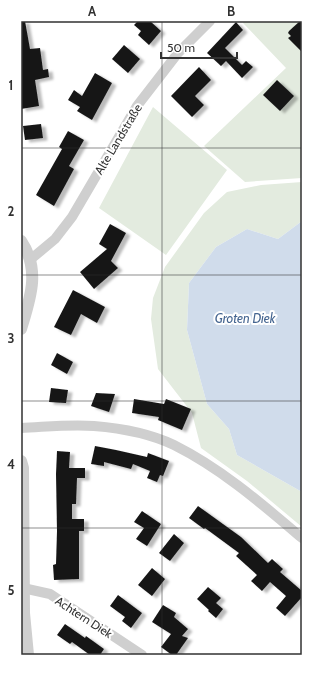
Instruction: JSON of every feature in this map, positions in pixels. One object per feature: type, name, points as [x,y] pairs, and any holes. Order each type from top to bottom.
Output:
[{"type":"street","name":"Alte Landstraße","points":[[30,259],[55,239],[72,217],[137,106],[178,53],[210,21]]},
{"type":"street","points":[[21,241],[30,259],[33,273],[30,299],[21,330]]},
{"type":"street","points":[[21,428],[93,426],[120,429],[173,445],[203,461],[256,498],[302,538]]},
{"type":"street","points":[[21,460],[23,468],[23,588],[28,655]]},
{"type":"street","name":"Achtern Diek","points":[[23,588],[50,594],[142,655]]},
{"type":"shaded area","points":[[244,21],[302,21],[302,178],[245,182],[204,146],[286,68],[243,23]]},
{"type":"shaded area","points":[[153,107],[227,170],[166,255],[99,208]]},
{"type":"shaded area","points":[[302,182],[302,221],[278,239],[247,229],[216,247],[189,283],[187,330],[207,404],[229,429],[237,455],[302,492],[302,527],[247,481],[201,448],[192,413],[158,369],[151,319],[153,298],[165,267],[204,213],[227,192],[261,185]]},
{"type":"water","name":"Groten Diek","points":[[302,221],[302,492],[237,455],[229,429],[207,404],[187,330],[189,283],[216,247],[247,229],[278,239]]},
{"type":"building","points":[[21,21],[25,21],[30,49],[40,48],[43,70],[48,69],[49,77],[35,80],[39,106],[21,109]]},
{"type":"building","points":[[138,21],[150,21],[161,31],[149,45],[138,35],[141,31],[134,25]]},
{"type":"building","points":[[300,21],[302,21],[302,52],[288,38],[291,36],[288,33],[289,31]]},
{"type":"building","points":[[236,22],[243,30],[225,48],[242,65],[246,61],[253,67],[242,78],[226,61],[221,66],[207,53]]},
{"type":"building","points":[[124,45],[140,59],[128,73],[112,59]]},
{"type":"building","points":[[199,67],[211,80],[195,96],[204,105],[192,117],[171,96]]},
{"type":"building","points":[[95,73],[112,83],[92,120],[77,111],[80,107],[68,100],[74,90],[82,96]]},
{"type":"building","points":[[277,80],[294,96],[280,111],[263,95]]},
{"type":"building","points":[[41,124],[43,138],[25,140],[23,126]]},
{"type":"building","points":[[68,131],[84,140],[69,166],[74,169],[54,206],[36,195],[62,149],[59,147]]},
{"type":"building","points":[[110,224],[126,233],[111,261],[118,268],[94,289],[80,272],[107,249],[99,244]]},
{"type":"building","points":[[73,290],[105,307],[97,323],[81,314],[71,335],[54,327]]},
{"type":"building","points":[[57,353],[73,362],[67,374],[51,365]]},
{"type":"building","points":[[51,388],[68,390],[66,403],[49,402]]},
{"type":"building","points":[[96,393],[115,394],[109,412],[91,406]]},
{"type":"building","points":[[134,399],[164,404],[166,399],[191,409],[182,430],[158,420],[159,417],[132,413]]},
{"type":"building","points":[[95,446],[147,457],[148,453],[169,461],[163,476],[160,475],[157,482],[147,478],[150,471],[133,464],[131,469],[104,462],[104,466],[91,464]]},
{"type":"building","points":[[57,451],[70,452],[69,468],[85,468],[85,478],[77,478],[76,504],[72,504],[72,519],[84,519],[84,531],[79,531],[79,579],[54,580],[53,565],[56,564],[57,531]]},
{"type":"building","points":[[198,506],[241,537],[268,563],[272,559],[283,569],[280,572],[302,591],[302,597],[285,616],[276,608],[286,596],[270,582],[262,591],[251,581],[257,575],[236,556],[239,553],[189,518]]},
{"type":"building","points":[[142,511],[161,524],[147,546],[136,539],[144,528],[134,522]]},
{"type":"building","points":[[174,534],[184,543],[170,561],[159,553]]},
{"type":"building","points":[[152,568],[165,579],[152,596],[138,585]]},
{"type":"building","points":[[208,587],[221,598],[216,603],[223,609],[216,618],[197,599]]},
{"type":"building","points":[[118,595],[142,613],[131,628],[122,621],[125,617],[110,606]]},
{"type":"building","points":[[163,605],[176,613],[174,617],[188,629],[182,636],[188,638],[176,655],[172,655],[161,647],[171,634],[152,622]]},
{"type":"building","points":[[65,624],[85,638],[86,636],[104,649],[100,655],[90,655],[72,642],[70,644],[57,635]]},
{"type":"railway","points":[[21,643],[31,655]]}]
